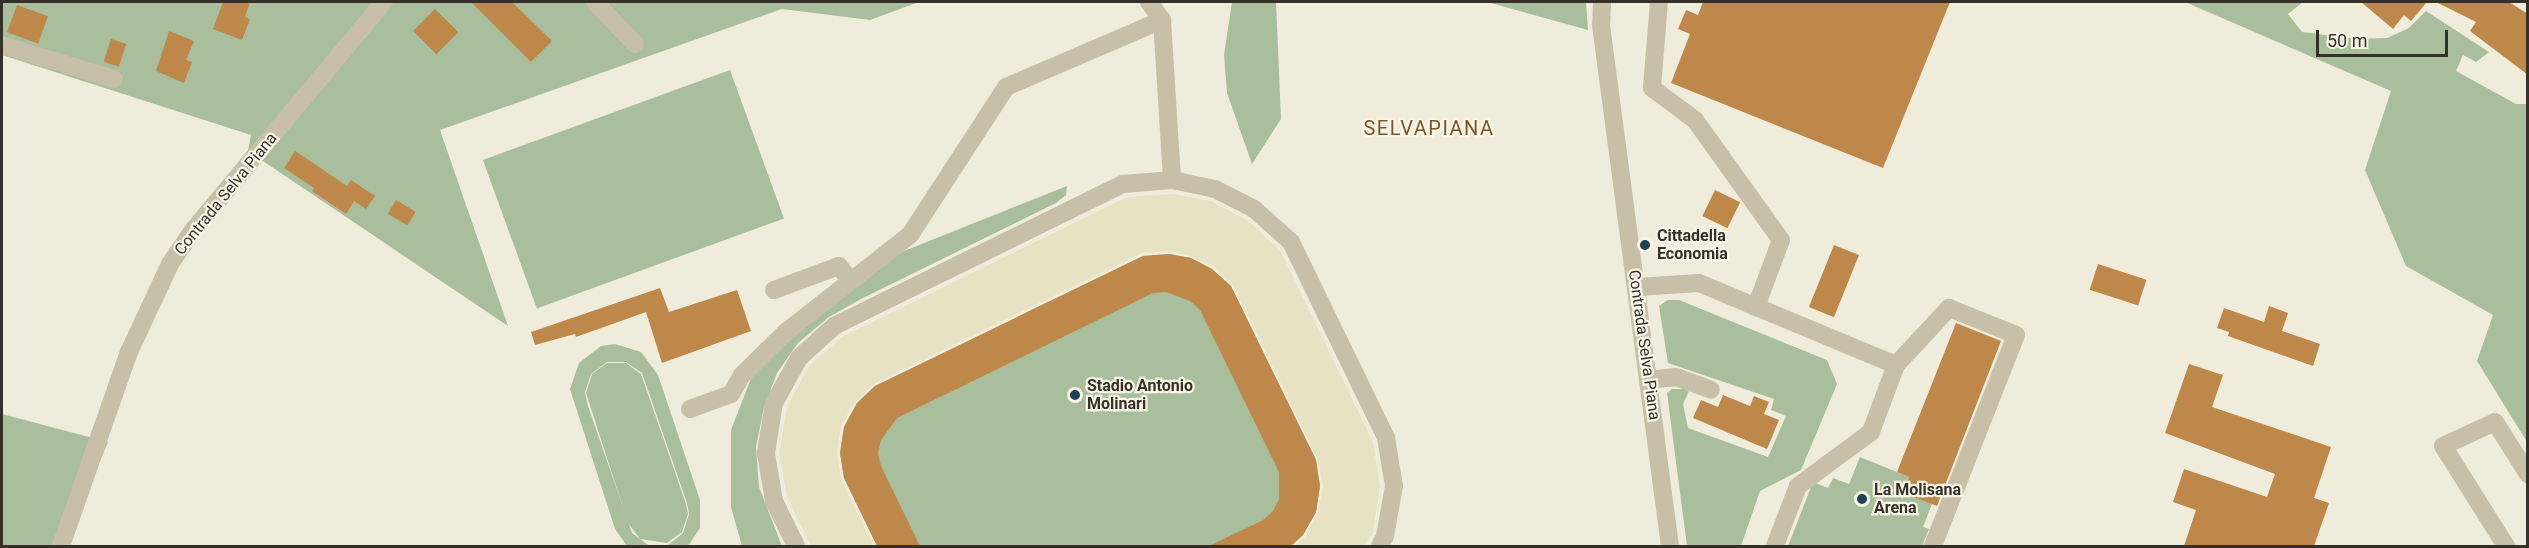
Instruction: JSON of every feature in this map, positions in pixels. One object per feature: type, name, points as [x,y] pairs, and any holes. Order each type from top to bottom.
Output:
[{"type":"street","name":"Contrada Selva Piana","points":[[61,546],[129,352],[170,264],[194,229],[384,2]]},
{"type":"street","points":[[595,2],[635,44]]},
{"type":"street","points":[[1149,2],[1161,20],[1172,180]]},
{"type":"street","name":"Contrada Selva Piana","points":[[1602,2],[1601,25],[1670,546]]},
{"type":"street","points":[[1659,2],[1652,88],[1695,120],[1781,240],[1756,307]]},
{"type":"street","points":[[690,409],[731,394],[742,375],[780,339],[850,280],[910,235],[1006,87],[1161,20]]},
{"type":"street","points":[[2,45],[114,79]]},
{"type":"street","points":[[796,546],[774,501],[766,453],[774,403],[799,358],[834,326],[1123,184],[1172,180],[1215,189],[1244,204],[1291,242],[1386,438],[1394,486],[1385,536],[1380,546]]},
{"type":"street","points":[[774,290],[839,266],[850,280]]},
{"type":"street","points":[[1636,287],[1699,284],[1896,365]]},
{"type":"street","points":[[1775,546],[1798,486],[1871,432],[1896,365],[1949,308],[2016,335],[1933,546]]},
{"type":"street","points":[[1648,380],[1676,376],[1712,390]]},
{"type":"street","points":[[2506,546],[2443,446],[2495,422],[2528,474]]},
{"type":"green space","points":[[2,2],[919,2],[870,20],[782,9],[440,130],[508,326],[248,151],[251,135],[2,55]]},
{"type":"green space","points":[[1232,2],[1276,2],[1281,119],[1252,164],[1227,93],[1224,55]]},
{"type":"green space","points":[[1487,2],[1586,2],[1588,30]]},
{"type":"green space","points":[[2185,2],[2303,2],[2288,14],[2302,32],[2357,39],[2387,38],[2409,28],[2426,11],[2489,52],[2476,62],[2463,55],[2456,71],[2516,104],[2527,104],[2527,442],[2477,361],[2493,315],[2406,266],[2365,170],[2391,91]]},
{"type":"green space","points":[[730,70],[784,218],[537,308],[483,160]]},
{"type":"green space","points":[[1067,186],[1066,195],[1056,203],[861,299],[829,317],[798,343],[777,373],[764,407],[756,447],[759,487],[782,546],[742,546],[731,507],[731,430],[755,368],[894,255]]},
{"type":"green space","name":"Stadio Antonio Molinari","points":[[1169,254],[1191,258],[1212,269],[1231,286],[1316,460],[1320,486],[1316,512],[1303,535],[1291,546],[877,546],[844,478],[840,453],[844,427],[857,403],[875,386],[1143,256]]},
{"type":"green space","points":[[1668,300],[1679,300],[1827,360],[1837,384],[1801,470],[1760,491],[1741,546],[1687,546],[1667,393],[1672,389],[1690,389],[1683,404],[1688,428],[1768,457],[1786,416],[1771,410],[1774,399],[1668,363],[1659,306]]},
{"type":"green space","points":[[615,344],[641,352],[658,375],[700,500],[700,528],[688,546],[627,546],[615,529],[570,389],[579,363],[601,346]],"holes":[[[607,362],[626,362],[642,373],[687,503],[689,514],[683,533],[668,545],[648,545],[632,533],[587,403],[585,392],[591,374]]]},
{"type":"green space","points":[[607,363],[626,363],[641,374],[686,504],[688,514],[682,532],[667,543],[640,539],[628,523],[586,393],[592,374]]},
{"type":"green space","points":[[2,414],[108,442],[64,546],[2,546]]},
{"type":"green space","name":"La Molisana Arena","points":[[1860,457],[1909,477],[1904,493],[1932,504],[1923,527],[1929,529],[1922,546],[1788,546],[1813,482],[1828,488],[1833,478],[1849,484]]},
{"type":"shaded area","points":[[1172,194],[1211,201],[1247,220],[1280,250],[1373,442],[1380,486],[1373,532],[1364,546],[1295,546],[1305,537],[1318,513],[1323,486],[1318,460],[1233,285],[1214,267],[1192,256],[1169,251],[1142,253],[874,384],[855,402],[841,426],[837,453],[841,479],[874,546],[811,546],[787,497],[779,453],[787,407],[809,366],[842,337],[1127,197]]},
{"type":"building","points":[[223,2],[250,2],[245,17],[250,19],[242,40],[213,29]]},
{"type":"building","points":[[471,2],[512,2],[552,41],[531,62]]},
{"type":"building","points":[[1703,2],[1950,2],[1883,168],[1671,83],[1690,34],[1678,29],[1686,10],[1698,15]]},
{"type":"building","points":[[2361,2],[2427,2],[2411,21],[2404,15],[2393,29]]},
{"type":"building","points":[[2436,2],[2509,2],[2528,14],[2528,75],[2470,31],[2476,22]]},
{"type":"building","points":[[17,5],[48,16],[38,44],[7,32]]},
{"type":"building","points":[[435,9],[458,32],[436,54],[413,31]]},
{"type":"building","points":[[169,31],[194,41],[186,60],[192,62],[184,83],[156,71]]},
{"type":"building","points":[[111,39],[126,44],[119,67],[104,62]]},
{"type":"building","points":[[295,151],[347,186],[351,180],[375,196],[366,209],[354,201],[346,214],[312,191],[314,188],[284,168]]},
{"type":"building","points":[[1715,190],[1740,202],[1727,228],[1702,216]]},
{"type":"building","points":[[396,200],[416,212],[407,226],[388,214]]},
{"type":"building","points":[[1834,245],[1859,255],[1834,317],[1809,307]]},
{"type":"building","points":[[1169,254],[1191,258],[1212,269],[1231,286],[1316,460],[1320,486],[1316,512],[1303,535],[1291,546],[1209,546],[1263,520],[1273,511],[1279,499],[1279,472],[1200,310],[1190,301],[1166,292],[1153,293],[897,418],[881,440],[878,453],[881,466],[920,546],[877,546],[844,478],[840,453],[844,427],[857,403],[875,386],[1143,256]]},
{"type":"building","points":[[2098,264],[2147,280],[2138,305],[2090,290]]},
{"type":"building","points":[[660,288],[669,312],[737,290],[751,331],[662,363],[646,312],[576,337],[575,334],[535,345],[531,332]]},
{"type":"building","points":[[2269,306],[2288,313],[2282,331],[2320,344],[2313,366],[2228,336],[2229,332],[2217,328],[2224,308],[2264,322]]},
{"type":"building","points":[[1956,323],[2001,341],[1937,506],[1903,493],[1909,477],[1897,472]]},
{"type":"building","points":[[2189,364],[2223,375],[2212,407],[2331,447],[2314,498],[2329,503],[2314,546],[2184,546],[2196,510],[2173,502],[2184,469],[2267,497],[2275,474],[2165,433]]},
{"type":"building","points":[[1723,395],[1750,406],[1754,396],[1769,402],[1764,414],[1779,420],[1767,449],[1693,418],[1701,400],[1718,407]]},
{"type":"place","name":"Cittadella Economia","points":[[1645,245]]},
{"type":"place","name":"Stadio Antonio Molinari","points":[[1075,395]]},
{"type":"place","name":"La Molisana Arena","points":[[1862,499]]},
{"type":"district","name":"SELVAPIANA","points":[[1429,128]]}]
